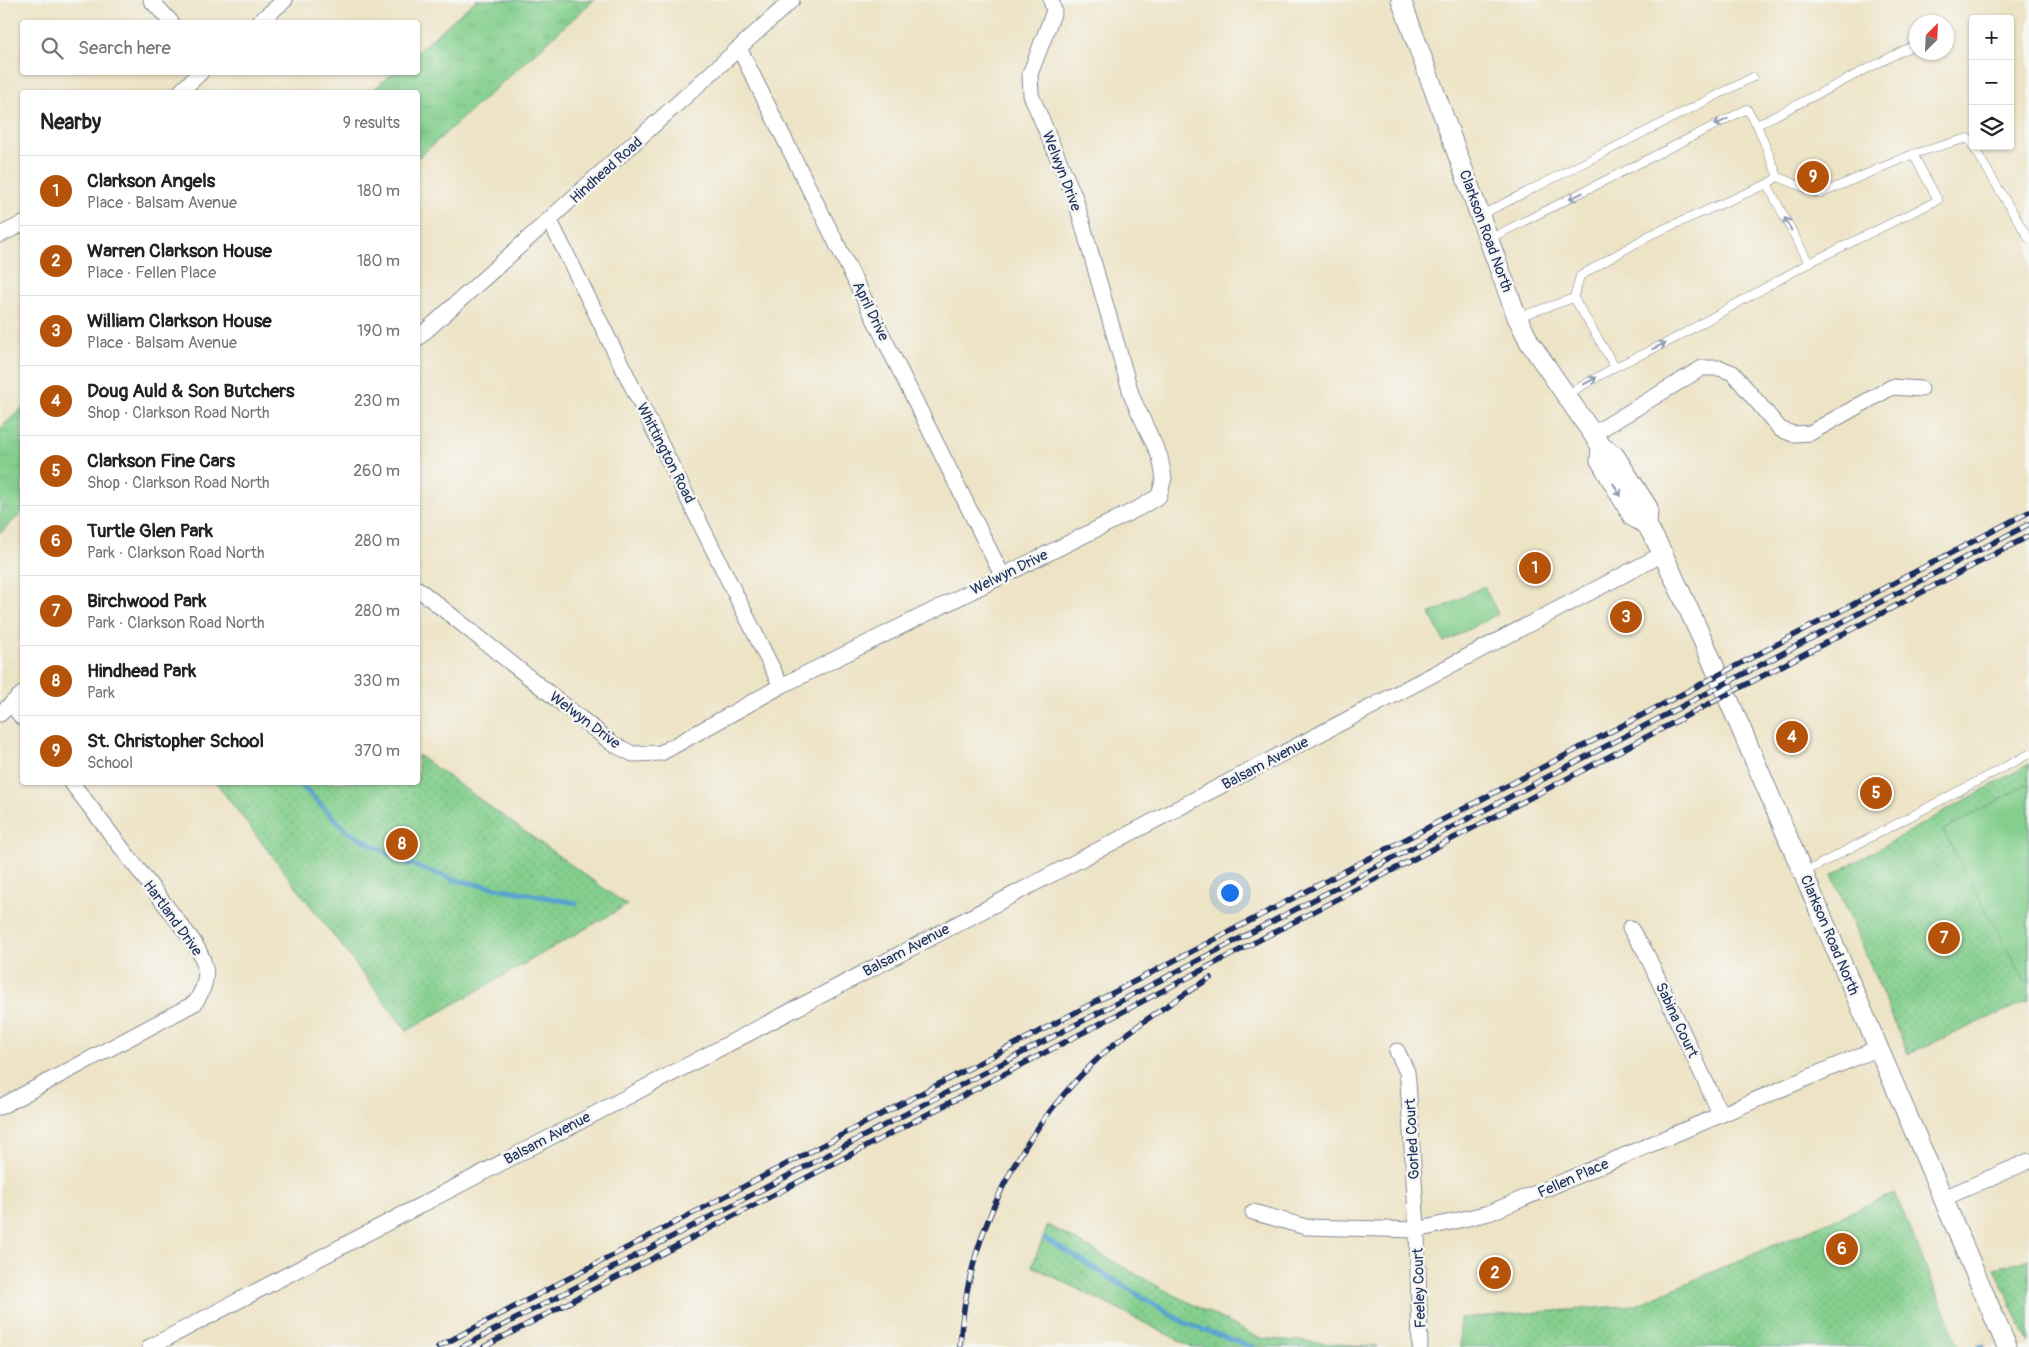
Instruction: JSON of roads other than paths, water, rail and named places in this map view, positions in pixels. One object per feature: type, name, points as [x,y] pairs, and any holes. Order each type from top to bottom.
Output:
[{"type":"street","points":[[151,0],[169,20]]},
{"type":"street","points":[[260,20],[285,0]]},
{"type":"street","name":"Hindhead Road","points":[[420,336],[550,221],[792,0]]},
{"type":"street","name":"Welwyn Drive","points":[[420,591],[612,744],[633,754],[661,753],[781,686],[1139,508],[1159,496],[1164,478],[1160,457],[1132,397],[1075,198],[1031,95],[1030,74],[1054,11],[1051,0]]},
{"type":"street","name":"Clarkson Road North","points":[[1401,0],[1517,317],[1530,343],[1597,440],[1600,460],[1633,517],[1647,526],[1664,554],[1706,645],[2008,1347]]},
{"type":"street","name":"April Drive","points":[[739,48],[1002,575]]},
{"type":"street","points":[[182,90],[198,75]]},
{"type":"street","name":"Whittington Road","points":[[550,221],[781,686]]},
{"type":"street","points":[[0,235],[20,225]]},
{"type":"street","points":[[1597,440],[1702,368],[1720,368],[1733,374],[1780,429],[1793,434],[1810,433],[1892,387],[1921,389]]},
{"type":"street","name":"Balsam Avenue","points":[[150,1347],[1664,554]]},
{"type":"street","points":[[0,714],[17,699]]},
{"type":"street","name":"Hartland Drive","points":[[0,1106],[195,1003],[204,990],[206,972],[203,956],[73,785]]},
{"type":"street","name":"Sabina Court","points":[[1630,928],[1653,967],[1720,1113]]},
{"type":"street","name":"Fellen Place","points":[[1253,1212],[1306,1227],[1417,1230],[1489,1213],[1720,1113],[1878,1048]]},
{"type":"street","name":"Gorled Court","points":[[1397,1051],[1405,1065],[1408,1081],[1417,1230]]},
{"type":"street","points":[[1944,1198],[2029,1161]]},
{"type":"street","name":"Feeley Court","points":[[1417,1230],[1420,1347]]},
{"type":"lane","points":[[1757,125],[1909,48]]},
{"type":"lane","points":[[1481,215],[1753,77]]},
{"type":"lane","points":[[1490,239],[1748,109],[1757,125],[1778,177],[1820,194],[1913,154],[1968,138],[1969,140]]},
{"type":"lane","points":[[1975,150],[2029,239]]},
{"type":"lane","points":[[1566,395],[1615,367],[1670,341],[1809,263],[1938,200],[1913,154]]},
{"type":"lane","points":[[1615,367],[1574,298],[1580,276],[1650,235],[1767,184],[1778,177]]},
{"type":"lane","points":[[1767,184],[1809,263]]},
{"type":"lane","points":[[1517,317],[1574,298]]},
{"type":"lane","points":[[1803,873],[2029,754]]},
{"type":"waterway","points":[[301,785],[347,831],[404,862],[455,880],[576,903]]},
{"type":"waterway","points":[[1046,1239],[1185,1323],[1253,1347]]},
{"type":"waterway","points":[[1979,1347],[1983,1346]]},
{"type":"railway","points":[[438,1347],[2029,512]]},
{"type":"railway","points":[[462,1347],[2029,524]]},
{"type":"railway","points":[[484,1347],[2029,536]]},
{"type":"railway","points":[[960,1347],[965,1305],[974,1264],[987,1224],[1004,1185],[1024,1149],[1048,1114],[1075,1082],[1105,1052],[1143,1022],[1210,978]]},
{"type":"place","name":"St. Christopher School","points":[[1813,177]]},
{"type":"place","name":"Clarkson Angels","points":[[1535,568]]},
{"type":"place","name":"William Clarkson House","points":[[1626,617]]},
{"type":"place","name":"Doug Auld & Son Butchers","points":[[1792,737]]},
{"type":"place","name":"Clarkson Fine Cars","points":[[1876,793]]},
{"type":"place","name":"Hindhead Park","points":[[402,844]]},
{"type":"place","name":"Birchwood Park","points":[[1944,938]]},
{"type":"place","name":"Turtle Glen Park","points":[[1842,1249]]},
{"type":"place","name":"Warren Clarkson House","points":[[1495,1273]]}]
